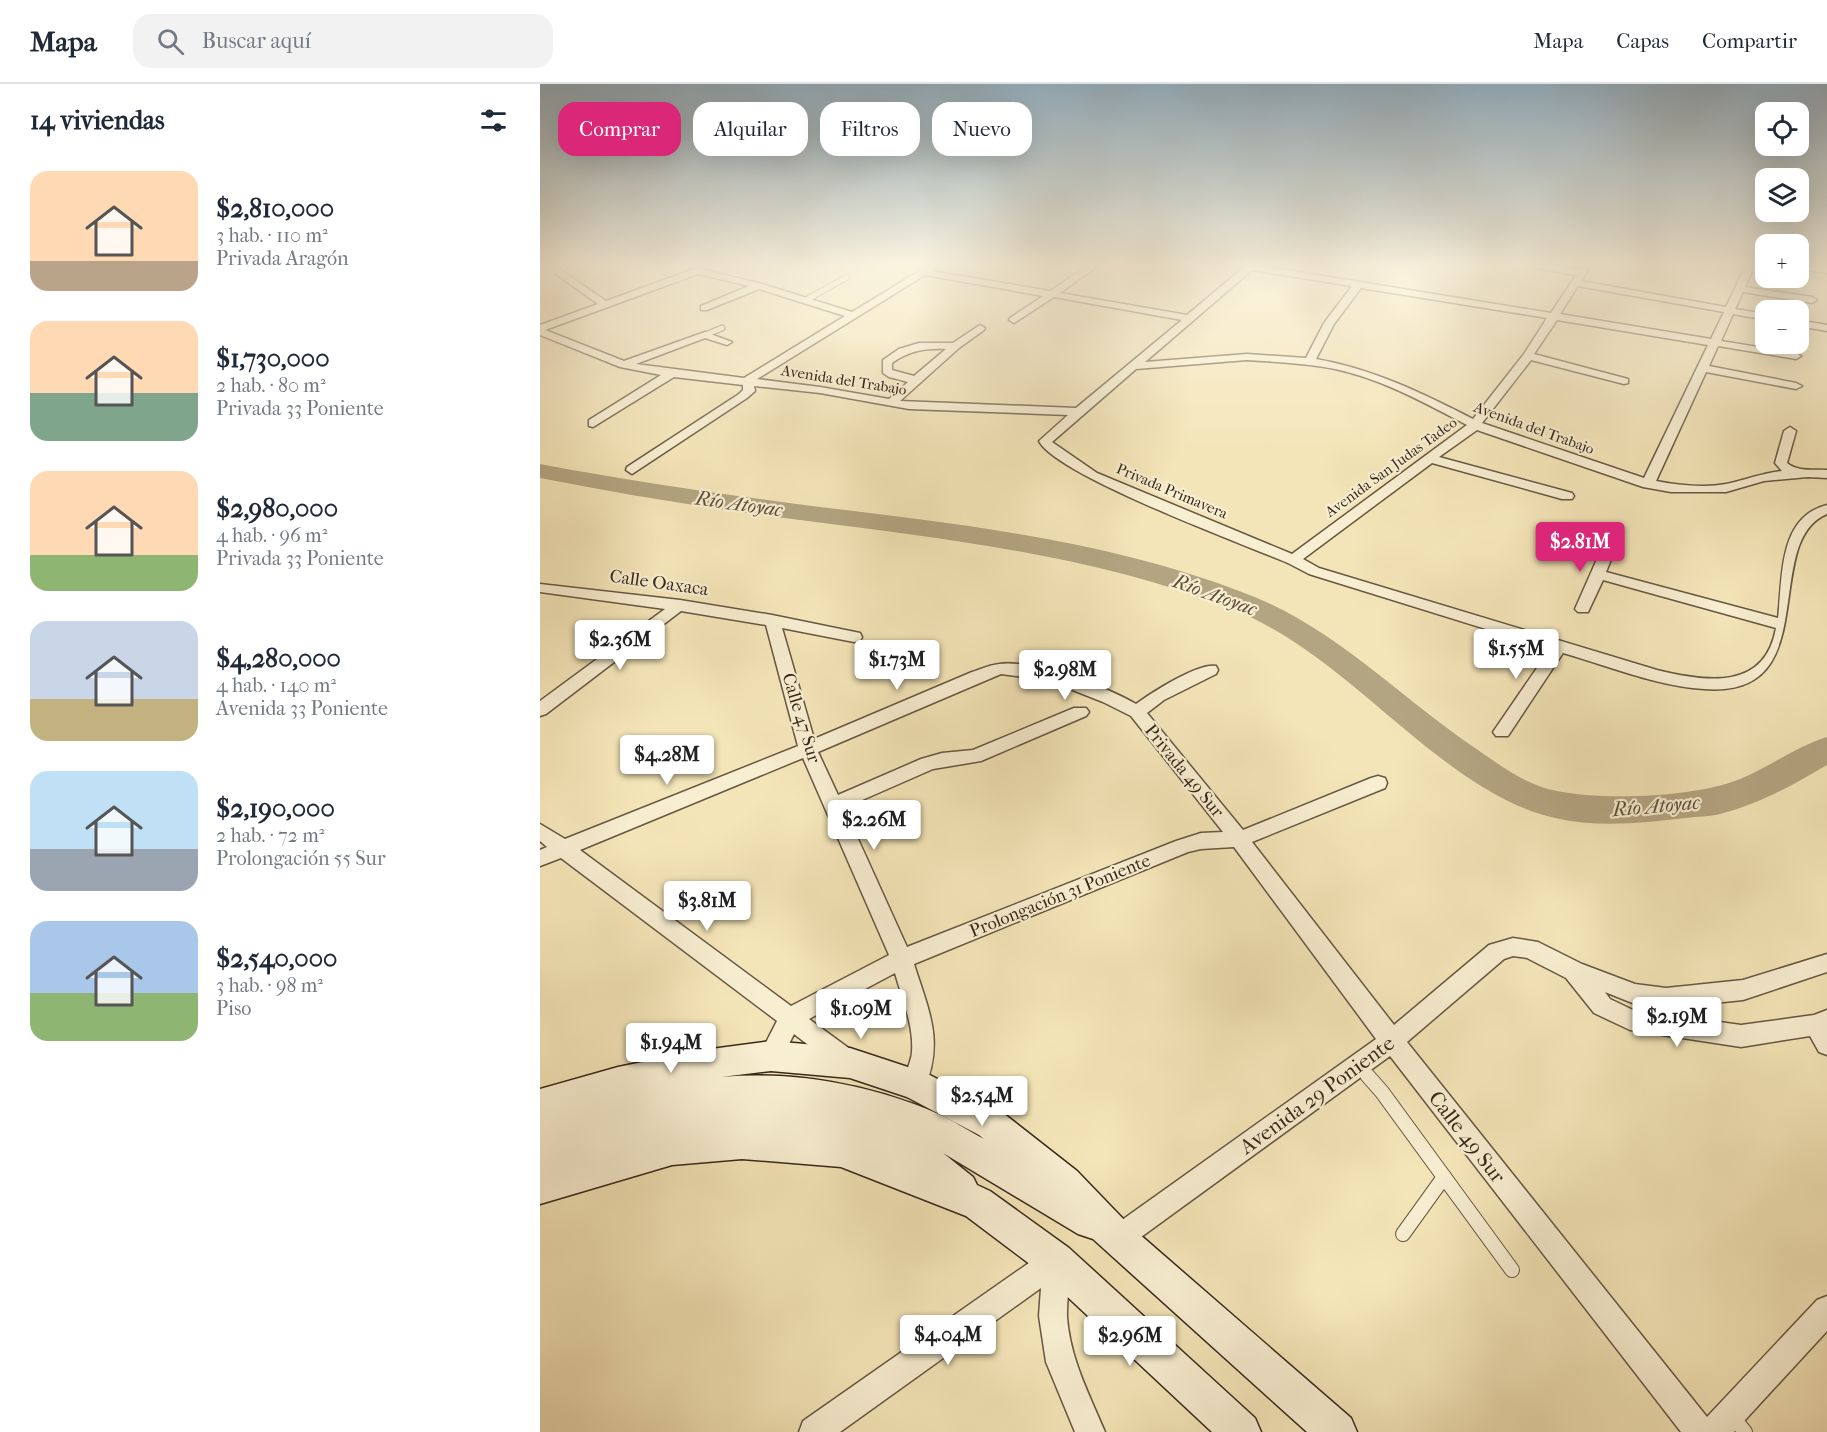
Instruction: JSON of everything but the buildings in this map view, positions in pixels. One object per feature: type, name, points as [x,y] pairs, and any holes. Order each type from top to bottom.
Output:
[{"type":"main road","points":[[540,1105],[618,1082],[696,1066],[771,1056],[850,1063],[915,1084],[991,1124],[1065,1183],[1117,1239],[1337,1432]]},
{"type":"main road","points":[[540,1132],[625,1106],[754,1090],[810,1109],[884,1139],[919,1155],[978,1203],[1056,1261],[1241,1432]]},
{"type":"main road","points":[[540,1160],[616,1133],[704,1117],[739,1116],[860,1103],[926,1125],[1005,1169],[1117,1239]]},
{"type":"main road","points":[[540,1187],[672,1149],[742,1142],[841,1150],[978,1203]]},
{"type":"street","points":[[632,470],[743,396],[749,391],[748,380],[831,328]]},
{"type":"street","points":[[891,403],[980,328]]},
{"type":"street","points":[[1078,412],[1177,328]]},
{"type":"street","points":[[1310,361],[1327,328]]},
{"type":"street","name":"Avenida San Judas Tadeo","points":[[1297,563],[1475,425],[1528,356],[1545,328]]},
{"type":"street","points":[[1631,328],[1796,356]]},
{"type":"street","points":[[1648,484],[1723,328]]},
{"type":"street","name":"Avenida del Trabajo","points":[[540,330],[624,365],[673,373],[748,380],[925,407],[1078,412]]},
{"type":"street","points":[[624,365],[705,334],[727,342]]},
{"type":"street","points":[[916,380],[893,375],[887,370],[887,362],[905,349],[918,345],[956,346]]},
{"type":"street","points":[[1528,356],[1624,381]]},
{"type":"street","name":"Avenida del Trabajo","points":[[1132,366],[1247,357],[1310,361],[1366,374],[1394,384],[1475,425],[1648,484],[1671,488],[1726,488],[1763,477],[1797,473],[1827,474]]},
{"type":"street","points":[[1704,368],[1796,386]]},
{"type":"street","points":[[593,423],[673,373]]},
{"type":"street","name":"Privada Primavera","points":[[1078,412],[1045,441],[1048,447],[1092,476],[1297,563],[1559,647],[1665,677],[1695,683],[1723,684],[1749,679],[1768,666],[1778,652],[1785,625],[1795,541],[1806,520],[1827,508]]},
{"type":"street","points":[[1790,431],[1782,463],[1784,468],[1797,473]]},
{"type":"street","points":[[1431,459],[1567,496]]},
{"type":"street","points":[[1583,609],[1608,550]]},
{"type":"street","points":[[1598,574],[1785,625]]},
{"type":"street","name":"Calle Oaxaca","points":[[540,588],[681,605],[772,620],[854,638]]},
{"type":"street","points":[[540,710],[681,605]]},
{"type":"street","name":"Calle 47 Sur","points":[[772,620],[808,749],[902,959],[921,1023],[924,1052],[915,1084]]},
{"type":"street","points":[[1502,732],[1559,647]]},
{"type":"street","points":[[540,858],[808,749],[978,676],[1000,669],[1022,671],[1101,693],[1122,702],[1137,712]]},
{"type":"street","name":"Privada 49 Sur","points":[[1210,670],[1158,696],[1137,712],[1239,839]]},
{"type":"street","points":[[833,806],[927,764],[942,759],[975,756],[1080,712]]},
{"type":"street","name":"Prolongación 31 Poniente","points":[[790,1018],[902,959],[1183,846],[1201,841],[1239,839],[1378,783]]},
{"type":"street","points":[[540,831],[850,1063]]},
{"type":"street","name":"Calle 49 Sur","points":[[1239,839],[1392,1041],[1700,1432]]},
{"type":"street","name":"Avenida 29 Poniente","points":[[1117,1239],[1392,1041],[1497,952],[1513,947],[1530,949],[1574,970]]},
{"type":"street","points":[[1574,970],[1635,994],[1666,998],[1743,990],[1827,963]]},
{"type":"street","points":[[1574,970],[1602,1006],[1630,1020],[1741,1036],[1823,1030]]},
{"type":"street","points":[[771,1056],[790,1018]]},
{"type":"street","points":[[814,1432],[1056,1261]]},
{"type":"street","points":[[1056,1261],[1053,1316],[1060,1362],[1090,1432]]},
{"type":"street","points":[[1730,1426],[1824,1321]]},
{"type":"lane","points":[[705,334],[722,328]]},
{"type":"lane","points":[[1358,1065],[1382,1092],[1512,1270]]},
{"type":"lane","points":[[1403,1234],[1444,1177]]},
{"type":"waterway","name":"Río Atoyac","points":[[540,471],[688,497],[931,529],[1059,550],[1184,582],[1245,604],[1278,619],[1339,659],[1452,749],[1482,770],[1508,786],[1546,803],[1572,808],[1622,810],[1717,801],[1762,784],[1827,749]]}]
